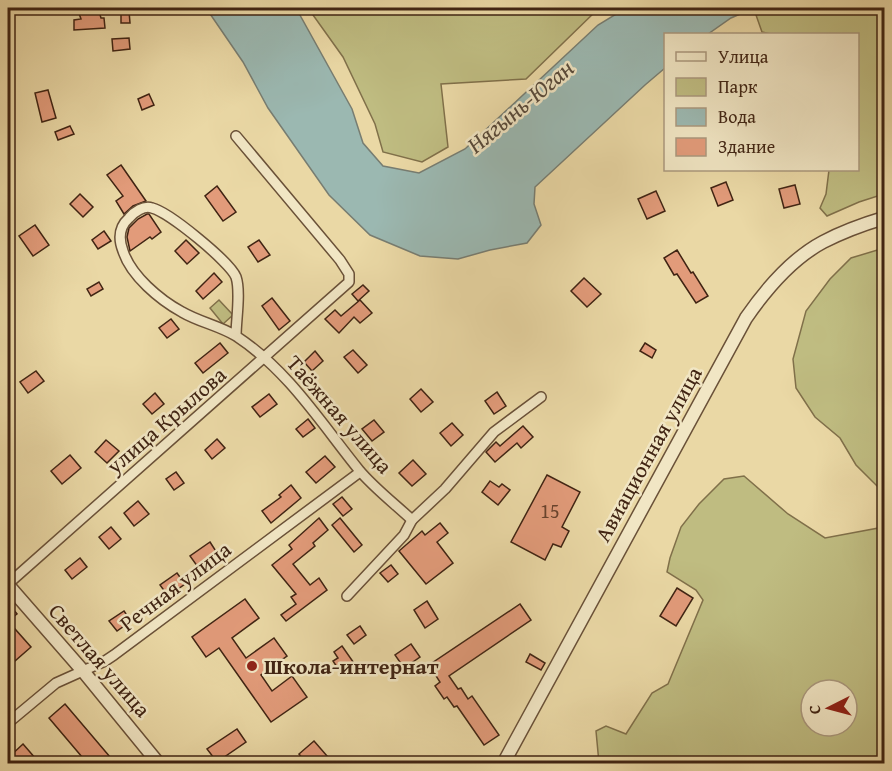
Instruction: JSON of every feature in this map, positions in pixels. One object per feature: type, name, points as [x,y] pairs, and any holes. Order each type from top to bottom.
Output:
[{"type":"street","name":"улица Крылова","points":[[8,585],[349,282],[349,274],[340,260],[236,136]]},
{"type":"street","name":"Таёжная улица","points":[[236,336],[236,277],[228,266],[165,214],[146,207],[133,213],[121,225],[120,243],[125,258],[135,273],[181,312],[236,336],[279,370],[360,472],[412,520]]},
{"type":"street","name":"Авиационная улица","points":[[503,764],[737,336],[760,299],[779,276],[822,242],[885,218]]},
{"type":"street","points":[[346,596],[404,536],[412,520],[445,489],[494,432],[541,397]]},
{"type":"street","name":"Речная улица","points":[[8,723],[56,683],[114,656],[360,472]]},
{"type":"street","name":"Светлая улица","points":[[8,585],[83,671],[159,764]]},
{"type":"green space","points":[[308,8],[599,8],[526,79],[441,84],[448,147],[422,162],[383,152],[375,124],[343,57]]},
{"type":"green space","points":[[772,8],[884,8],[884,194],[827,216],[820,208],[826,194],[829,171],[859,171],[859,33],[766,33],[762,32],[756,15]]},
{"type":"green space","points":[[884,248],[884,491],[856,465],[840,438],[815,417],[796,388],[793,359],[806,311],[830,279],[851,258]]},
{"type":"green space","points":[[219,300],[233,315],[223,324],[210,308]]},
{"type":"green space","points":[[744,476],[788,514],[825,538],[884,527],[884,763],[599,763],[596,731],[606,726],[626,734],[652,693],[668,684],[703,600],[696,590],[667,572],[681,527],[699,504],[724,479]]},
{"type":"water","name":"Нягынь-Юган","points":[[206,8],[296,8],[352,109],[363,143],[383,166],[419,173],[465,149],[598,25],[626,8],[754,8],[731,18],[709,33],[664,33],[664,69],[535,187],[534,204],[541,225],[527,243],[458,259],[420,256],[370,235],[329,195],[268,108],[243,62]]},
{"type":"building","points":[[77,8],[98,8],[101,18],[104,18],[105,28],[74,30],[74,20],[81,19]]},
{"type":"building","points":[[121,11],[129,11],[130,23],[121,23]]},
{"type":"building","points":[[129,38],[130,49],[113,51],[112,39]]},
{"type":"building","points":[[48,90],[56,118],[42,122],[35,93]]},
{"type":"building","points":[[149,94],[154,105],[142,110],[138,99]]},
{"type":"building","points":[[70,126],[74,134],[58,140],[55,132]]},
{"type":"building","points":[[121,165],[146,201],[133,206],[124,214],[116,201],[123,196],[107,175]]},
{"type":"building","points":[[726,182],[733,200],[718,206],[711,188]]},
{"type":"building","points":[[795,185],[800,204],[784,208],[779,189]]},
{"type":"building","points":[[217,186],[236,212],[223,221],[205,196]]},
{"type":"building","points":[[656,191],[665,211],[647,219],[638,199]]},
{"type":"building","points":[[80,194],[93,207],[83,217],[70,204]]},
{"type":"building","points":[[147,214],[161,232],[130,251],[127,237],[129,228]]},
{"type":"building","points":[[35,225],[49,245],[33,256],[19,236]]},
{"type":"building","points":[[104,231],[111,241],[98,249],[92,240]]},
{"type":"building","points":[[186,240],[199,253],[187,264],[175,251]]},
{"type":"building","points":[[259,240],[270,255],[258,262],[248,247]]},
{"type":"building","points":[[677,250],[708,296],[696,303],[664,258]]},
{"type":"building","points":[[214,273],[222,282],[203,299],[196,291]]},
{"type":"building","points":[[584,278],[601,294],[587,307],[571,291]]},
{"type":"building","points":[[99,282],[103,289],[91,296],[87,289]]},
{"type":"building","points":[[363,285],[369,291],[358,301],[352,294]]},
{"type":"building","points":[[272,298],[290,321],[279,330],[262,306]]},
{"type":"building","points":[[360,300],[372,313],[360,323],[354,317],[339,333],[325,319],[335,310],[341,316]]},
{"type":"building","points":[[171,319],[179,329],[167,338],[159,328]]},
{"type":"building","points":[[220,343],[228,353],[203,373],[195,363]]},
{"type":"building","points":[[645,343],[656,350],[652,358],[640,351]]},
{"type":"building","points":[[353,350],[367,365],[358,373],[344,357]]},
{"type":"building","points":[[315,351],[323,361],[312,371],[304,362]]},
{"type":"building","points":[[36,371],[44,381],[28,393],[20,382]]},
{"type":"building","points":[[421,389],[433,402],[421,412],[410,399]]},
{"type":"building","points":[[497,392],[506,406],[494,414],[485,401]]},
{"type":"building","points":[[155,393],[164,404],[152,414],[143,404]]},
{"type":"building","points":[[269,394],[277,404],[260,417],[252,407]]},
{"type":"building","points":[[329,396],[340,411],[332,417],[320,403]]},
{"type":"building","points":[[308,419],[315,428],[303,437],[296,429]]},
{"type":"building","points":[[374,420],[384,432],[372,441],[362,429]]},
{"type":"building","points":[[452,423],[463,435],[451,446],[440,433]]},
{"type":"building","points":[[523,426],[533,437],[521,448],[517,443],[495,462],[486,452],[496,442],[500,446]]},
{"type":"building","points":[[217,439],[225,448],[212,459],[205,450]]},
{"type":"building","points":[[106,440],[119,451],[107,463],[95,452]]},
{"type":"building","points":[[70,455],[81,468],[62,484],[51,471]]},
{"type":"building","points":[[325,456],[335,467],[316,483],[306,472]]},
{"type":"building","points":[[413,460],[426,474],[412,486],[399,473]]},
{"type":"building","points":[[176,472],[184,483],[174,490],[166,479]]},
{"type":"building","points":[[547,475],[580,492],[562,527],[569,531],[561,547],[553,544],[545,560],[511,542]]},
{"type":"building","points":[[490,481],[499,487],[502,484],[510,490],[498,505],[482,492]]},
{"type":"building","points":[[291,485],[301,498],[271,523],[262,511],[281,497],[279,495]]},
{"type":"building","points":[[342,497],[352,509],[343,516],[333,504]]},
{"type":"building","points":[[138,501],[149,514],[134,526],[124,513]]},
{"type":"building","points":[[319,518],[328,530],[313,543],[315,546],[293,564],[310,585],[319,578],[327,590],[286,621],[281,615],[296,604],[291,597],[296,594],[272,565],[292,549],[289,545]]},
{"type":"building","points":[[340,518],[362,545],[354,552],[332,525]]},
{"type":"building","points":[[440,523],[448,533],[437,542],[453,563],[426,584],[399,551],[422,531],[425,535]]},
{"type":"building","points":[[111,527],[121,539],[109,549],[99,537]]},
{"type":"building","points":[[210,542],[219,556],[200,570],[190,556]]},
{"type":"building","points":[[80,558],[87,567],[72,579],[65,570]]},
{"type":"building","points":[[391,565],[398,574],[388,582],[380,573]]},
{"type":"building","points":[[177,573],[185,584],[168,596],[160,585]]},
{"type":"building","points":[[677,588],[693,598],[676,626],[660,616]]},
{"type":"building","name":"Школа-интернат","points":[[245,599],[259,618],[232,638],[246,658],[274,638],[287,656],[261,675],[272,691],[292,676],[307,697],[271,722],[219,648],[206,657],[192,637]]},
{"type":"building","points":[[427,601],[438,619],[425,628],[414,610]]},
{"type":"building","points":[[8,603],[17,614],[8,621]]},
{"type":"building","points":[[520,604],[531,620],[449,676],[468,699],[472,696],[499,735],[484,745],[457,706],[454,707],[447,697],[444,699],[435,686],[440,682],[429,665]]},
{"type":"building","points":[[124,611],[131,621],[117,631],[109,621]]},
{"type":"building","points":[[8,621],[31,647],[8,667]]},
{"type":"building","points":[[360,626],[366,635],[354,644],[347,635]]},
{"type":"building","points":[[411,644],[420,657],[404,668],[395,655]]},
{"type":"building","points":[[342,646],[356,666],[342,675],[333,661],[338,658],[334,652]]},
{"type":"building","points":[[530,654],[545,663],[541,670],[526,662]]},
{"type":"building","points":[[65,704],[116,764],[88,764],[49,718]]},
{"type":"building","points":[[237,729],[246,742],[217,762],[207,749]]},
{"type":"building","points":[[314,741],[334,764],[307,764],[299,754]]},
{"type":"building","points":[[23,744],[36,759],[31,764],[8,764],[8,758]]},
{"type":"place","name":"Школа-интернат","points":[[252,666]]}]
